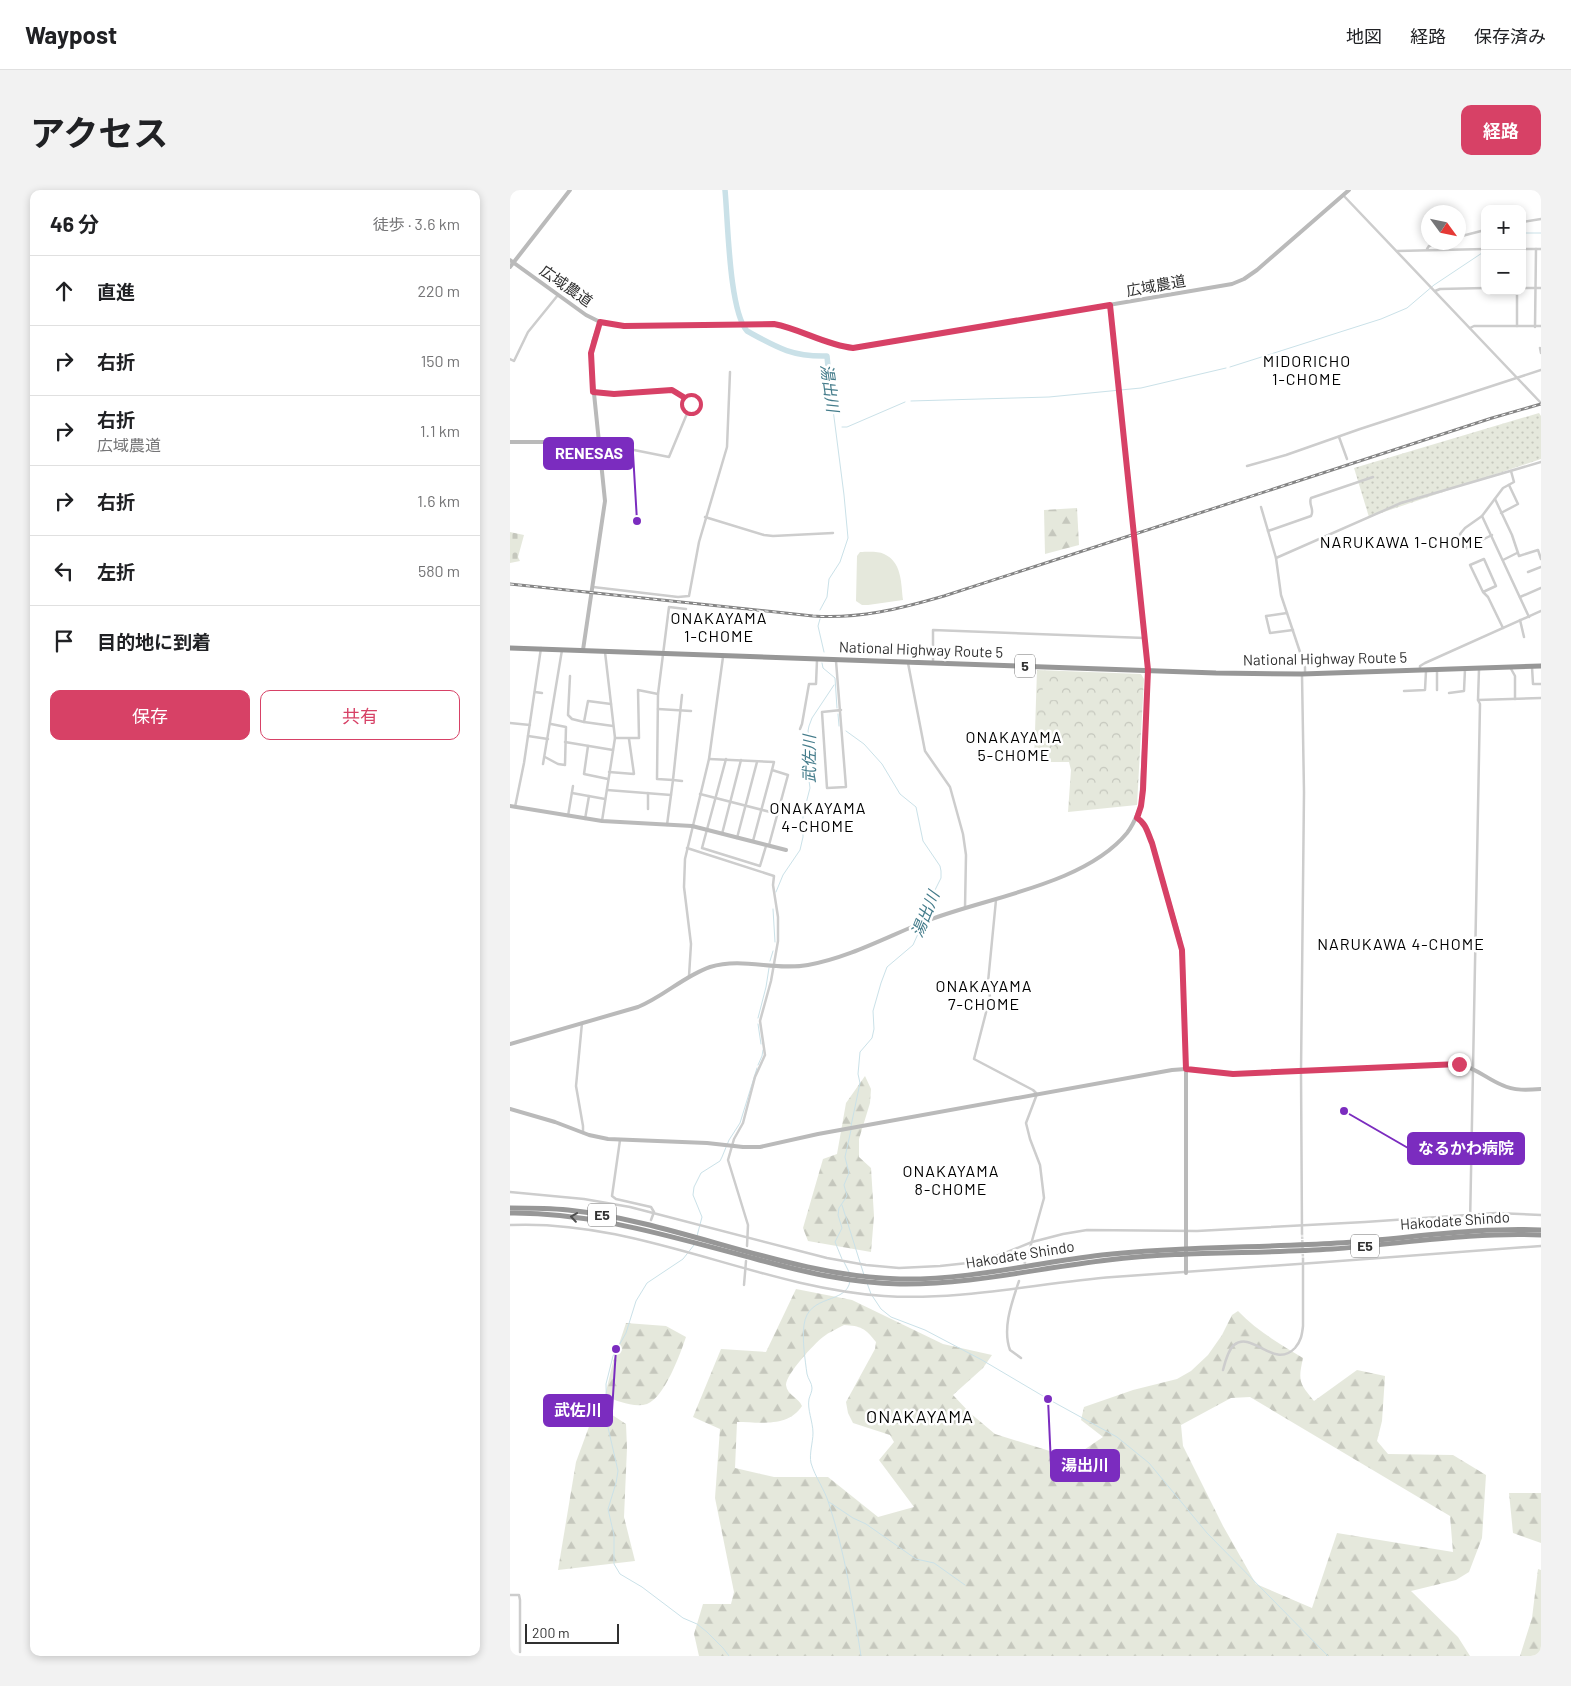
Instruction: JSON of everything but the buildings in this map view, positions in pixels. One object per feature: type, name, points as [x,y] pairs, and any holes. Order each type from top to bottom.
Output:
[{"type":"highway","name":"National Highway Route 5","points":[[510,648],[1304,674],[1541,666]]},
{"type":"highway","name":"Hakodate Shindo","points":[[510,1206],[568,1210],[628,1221],[702,1242],[826,1273],[880,1281],[974,1276],[1099,1255],[1182,1251],[1311,1250],[1502,1235],[1541,1235]]},
{"type":"highway","name":"Hakodate Shindo","points":[[510,1214],[528,1213],[574,1217],[691,1239]]},
{"type":"highway","name":"Hakodate Shindo","points":[[1190,1251],[1311,1245],[1465,1232],[1541,1230]]},
{"type":"street","points":[[510,267],[512,261],[570,190]]},
{"type":"street","name":"広域農道","points":[[512,261],[586,315],[600,322],[624,326],[764,323],[782,325],[834,345],[853,348],[1232,284],[1244,279],[1257,270],[1349,190]]},
{"type":"street","points":[[1344,195],[1541,403]]},
{"type":"street","points":[[1526,221],[1541,219]]},
{"type":"street","points":[[1466,235],[1481,231]]},
{"type":"street","points":[[1466,249],[1481,249]]},
{"type":"street","points":[[1526,249],[1541,249]]},
{"type":"street","points":[[1535,326],[1536,249]]},
{"type":"street","points":[[1397,250],[1421,250]]},
{"type":"street","points":[[1435,291],[1440,288],[1481,288]]},
{"type":"street","points":[[1526,288],[1541,288]]},
{"type":"street","points":[[510,359],[514,360],[528,332],[558,295]]},
{"type":"street","points":[[1517,295],[1517,326]]},
{"type":"street","points":[[510,1044],[646,1004],[690,976],[728,963],[746,962],[796,967],[838,957],[927,921],[1035,887],[1088,864],[1128,832],[1137,818],[1143,790],[1148,670],[1110,305]]},
{"type":"street","points":[[583,650],[605,501],[593,392],[591,353],[600,322]]},
{"type":"street","points":[[1470,328],[1474,326],[1541,326]]},
{"type":"street","points":[[1540,348],[1541,353]]},
{"type":"street","points":[[1247,466],[1286,455],[1541,370]]},
{"type":"street","points":[[593,587],[678,597],[688,596],[698,542],[727,447],[730,372]]},
{"type":"street","points":[[510,442],[599,445],[669,457],[691,404],[690,401],[672,390],[614,394],[593,392]]},
{"type":"street","points":[[1339,437],[1347,459]]},
{"type":"street","points":[[1276,558],[1402,502],[1541,462]]},
{"type":"street","points":[[1492,535],[1466,548],[1460,534],[1482,516],[1503,488],[1514,482],[1511,471]]},
{"type":"street","points":[[1268,531],[1311,516],[1313,511],[1311,498],[1373,477]]},
{"type":"street","points":[[1501,513],[1518,504],[1509,485]]},
{"type":"street","points":[[1495,500],[1519,556],[1538,550],[1541,559]]},
{"type":"street","points":[[1261,507],[1276,558],[1281,595],[1306,668],[1304,674],[1301,1072],[1302,1233]]},
{"type":"street","points":[[1482,516],[1529,617]]},
{"type":"street","points":[[705,517],[773,536],[833,533]]},
{"type":"street","points":[[1502,560],[1518,553]]},
{"type":"street","points":[[1483,592],[1496,586],[1484,559],[1470,565],[1483,592],[1488,597],[1503,628]]},
{"type":"street","points":[[1528,572],[1541,567]]},
{"type":"street","points":[[1520,597],[1541,588]]},
{"type":"street","points":[[682,781],[657,779],[658,694],[669,607],[686,609]]},
{"type":"street","points":[[1404,691],[1425,690],[1420,666],[1425,663],[1520,620],[1540,612],[1541,616]]},
{"type":"street","points":[[1287,613],[1266,616],[1270,634],[1293,630]]},
{"type":"street","points":[[1520,620],[1524,637]]},
{"type":"street","points":[[933,662],[933,630],[1145,638]]},
{"type":"street","points":[[541,648],[528,736],[512,807],[602,821],[692,826],[786,850]]},
{"type":"street","points":[[544,764],[562,650]]},
{"type":"street","points":[[602,821],[615,738],[604,651]]},
{"type":"street","points":[[690,976],[691,944],[683,879],[687,848],[709,759],[723,655]]},
{"type":"street","points":[[800,729],[809,684],[816,684],[817,658]]},
{"type":"street","points":[[836,659],[841,710],[846,787],[827,788],[822,712],[841,710]]},
{"type":"street","points":[[908,661],[925,751],[950,786],[963,834],[966,854],[966,908]]},
{"type":"street","points":[[1532,666],[1533,684],[1541,684]]},
{"type":"street","points":[[1510,667],[1515,676],[1515,699]]},
{"type":"street","points":[[1470,1225],[1480,712],[1478,700],[1479,668]]},
{"type":"street","points":[[1437,669],[1437,690]]},
{"type":"street","points":[[1449,693],[1464,692],[1465,669]]},
{"type":"street","points":[[570,676],[568,715],[572,719],[584,722],[614,726]]},
{"type":"street","points":[[615,738],[639,738],[638,690],[658,694]]},
{"type":"street","points":[[535,692],[542,693]]},
{"type":"street","points":[[668,824],[682,695]]},
{"type":"street","points":[[1478,700],[1541,698]]},
{"type":"street","points":[[584,722],[588,701],[611,704]]},
{"type":"street","points":[[658,709],[691,711]]},
{"type":"street","points":[[510,724],[530,725]]},
{"type":"street","points":[[545,756],[558,764],[565,764],[566,727],[550,724]]},
{"type":"street","points":[[528,736],[548,739]]},
{"type":"street","points":[[609,772],[634,774],[629,739]]},
{"type":"street","points":[[565,742],[613,750]]},
{"type":"street","points":[[588,746],[584,774],[608,779]]},
{"type":"street","points":[[709,759],[774,762],[753,842]]},
{"type":"street","points":[[726,759],[702,848],[760,866],[778,814],[788,775],[772,770]]},
{"type":"street","points":[[722,834],[741,760]]},
{"type":"street","points":[[737,838],[758,761]]},
{"type":"street","points":[[568,816],[573,786]]},
{"type":"street","points":[[606,790],[671,795]]},
{"type":"street","points":[[572,793],[605,799]]},
{"type":"street","points":[[648,793],[648,809]]},
{"type":"street","points":[[700,794],[778,814]]},
{"type":"street","points":[[584,819],[588,796]]},
{"type":"street","points":[[1137,818],[1146,829],[1152,843],[1182,950],[1186,1069],[1186,1273]]},
{"type":"street","points":[[687,848],[774,876],[774,898],[778,917],[778,934],[774,966],[760,1022],[765,1055],[743,1123],[728,1145],[728,1160],[748,1225],[747,1246]]},
{"type":"street","points":[[996,900],[988,982],[990,997],[974,1059],[1033,1090],[1037,1094]]},
{"type":"street","points":[[582,1023],[576,1086],[583,1132]]},
{"type":"street","points":[[510,1110],[555,1122],[598,1137],[620,1140],[677,1141],[760,1148],[848,1128],[1161,1071],[1186,1069],[1233,1074],[1459,1064],[1472,1068],[1505,1087],[1522,1090],[1541,1090]]},
{"type":"street","points":[[1028,1255],[1044,1198],[1040,1165],[1027,1130],[1027,1118],[1037,1094]]},
{"type":"street","points":[[620,1140],[612,1196],[616,1199],[651,1207],[654,1212]]},
{"type":"street","points":[[510,1192],[584,1199],[654,1212],[827,1258],[866,1265],[899,1268],[966,1264],[1005,1253],[1032,1242],[1087,1230],[1186,1231],[1302,1226],[1496,1213],[1541,1215]]},
{"type":"street","points":[[651,1220],[654,1212]]},
{"type":"street","points":[[510,1225],[563,1226],[592,1230],[647,1242],[827,1289],[873,1295],[936,1297],[1110,1277],[1541,1246]]},
{"type":"street","points":[[647,1242],[648,1235]]},
{"type":"street","points":[[1223,1370],[1232,1348],[1238,1343],[1247,1342],[1272,1354],[1279,1355],[1289,1353],[1297,1345],[1302,1335],[1303,1259]]},
{"type":"street","points":[[744,1285],[746,1261]]},
{"type":"street","points":[[1019,1281],[1009,1318],[1007,1334],[1010,1350],[1021,1358]]},
{"type":"street","points":[[510,1594],[519,1595],[520,1600],[520,1652]]},
{"type":"green space","points":[[1539,413],[1541,416],[1541,459],[1369,517],[1354,468]]},
{"type":"green space","points":[[1077,508],[1079,545],[1045,554],[1044,510]]},
{"type":"green space","points":[[510,532],[524,535],[518,557],[520,561],[510,563]]},
{"type":"green space","points":[[860,552],[882,553],[894,562],[900,574],[903,600],[868,605],[862,605],[856,601],[857,556]]},
{"type":"green space","points":[[1037,670],[1141,674],[1144,679],[1137,805],[1068,812],[1071,770],[1069,762],[1034,762]]},
{"type":"green space","points":[[1043,682],[1061,682],[1060,700],[1042,700]]},
{"type":"green space","points":[[865,1076],[871,1089],[870,1103],[859,1139],[859,1157],[871,1168],[874,1216],[871,1252],[808,1241],[803,1228],[823,1159],[837,1154],[846,1103]]},
{"type":"green space","points":[[796,1289],[852,1300],[943,1344],[992,1355],[983,1368],[953,1395],[970,1413],[995,1434],[1072,1458],[1103,1437],[1081,1420],[1084,1407],[1133,1390],[1177,1379],[1191,1371],[1208,1355],[1222,1335],[1232,1315],[1238,1311],[1261,1331],[1303,1358],[1300,1372],[1301,1381],[1305,1390],[1314,1401],[1357,1370],[1385,1376],[1382,1421],[1377,1441],[1388,1454],[1453,1455],[1486,1475],[1482,1538],[1469,1572],[1456,1580],[1411,1591],[1458,1637],[1470,1656],[699,1656],[694,1634],[703,1604],[731,1604],[734,1592],[715,1498],[720,1429],[693,1417],[721,1349],[766,1352]],"holes":[[[844,1325],[862,1329],[876,1342],[875,1349],[846,1402],[848,1413],[853,1423],[890,1435],[894,1442],[879,1460],[914,1507],[878,1517],[828,1477],[774,1477],[735,1468],[737,1422],[764,1423],[781,1421],[796,1413],[802,1406],[787,1388],[787,1380],[801,1360],[819,1341]],[[1250,1397],[1450,1516],[1453,1552],[1337,1533],[1312,1608],[1256,1584],[1223,1526],[1183,1446],[1181,1425],[1231,1398]]]},
{"type":"green space","points":[[626,1323],[666,1326],[686,1337],[666,1384],[654,1400],[647,1404],[631,1405],[605,1396],[613,1362]]},
{"type":"green space","points":[[597,1405],[626,1424],[627,1448],[624,1517],[635,1561],[558,1570],[576,1462]]},
{"type":"green space","points":[[1509,1493],[1541,1493],[1541,1543],[1513,1533]]},
{"type":"green space","points":[[1538,1569],[1541,1570],[1541,1656],[1520,1656],[1532,1618]]},
{"type":"waterway","name":"湯出川","points":[[725,190],[733,286],[736,305],[747,331],[794,353],[827,356],[829,378]]},
{"type":"waterway","points":[[1526,233],[1541,233]]},
{"type":"waterway","points":[[1230,367],[1381,319],[1407,308],[1434,285],[1481,254]]},
{"type":"waterway","points":[[911,401],[1049,397],[1141,388],[1226,368]]},
{"type":"waterway","name":"湯出川","points":[[820,610],[827,597],[829,579],[840,562],[848,538],[829,378]]},
{"type":"waterway","points":[[842,427],[847,427],[905,402]]},
{"type":"waterway","name":"湯出川","points":[[820,619],[818,626],[824,652]]},
{"type":"waterway","name":"湯出川","points":[[822,663],[823,668],[835,678],[837,708]]},
{"type":"waterway","name":"武佐川","points":[[776,892],[783,875],[800,850],[803,837],[803,815],[810,788],[808,773],[812,749],[808,731],[809,726],[812,718],[834,685]]},
{"type":"waterway","name":"湯出川","points":[[838,714],[839,726]]},
{"type":"waterway","name":"湯出川","points":[[846,731],[864,744],[882,764],[900,794],[916,807],[923,841],[940,866],[941,871],[941,878],[924,921]]},
{"type":"waterway","name":"武佐川","points":[[773,909],[775,942]]},
{"type":"waterway","name":"湯出川","points":[[851,1126],[860,1083],[858,1074],[860,1052],[872,1038],[874,1029],[873,1011],[881,983],[887,967],[913,945],[922,925]]},
{"type":"waterway","name":"武佐川","points":[[770,961],[773,951]]},
{"type":"waterway","name":"武佐川","points":[[758,1018],[769,968]]},
{"type":"waterway","name":"武佐川","points":[[758,1024],[761,1044]]},
{"type":"waterway","name":"武佐川","points":[[758,1065],[763,1050]]},
{"type":"waterway","name":"武佐川","points":[[697,1236],[702,1217],[693,1195],[694,1187],[701,1173],[720,1161],[729,1140],[740,1123],[757,1068]]},
{"type":"waterway","name":"湯出川","points":[[842,1259],[835,1242],[842,1228],[838,1215],[839,1208],[847,1196],[844,1185],[849,1173],[845,1157],[851,1130]]},
{"type":"waterway","name":"湯出川","points":[[842,1205],[864,1275]]},
{"type":"waterway","name":"武佐川","points":[[694,1245],[683,1259],[647,1283],[636,1301],[626,1333],[613,1356],[606,1384],[607,1423],[618,1471],[608,1509],[614,1535],[614,1564],[620,1574],[642,1587],[683,1618],[697,1624],[729,1656]]},
{"type":"waterway","points":[[844,1262],[849,1272]]},
{"type":"waterway","points":[[850,1281],[842,1294],[812,1308],[807,1315],[803,1337],[807,1374],[812,1388],[809,1399],[813,1433],[811,1463],[827,1499],[840,1541],[852,1598],[861,1656]]},
{"type":"waterway","name":"湯出川","points":[[867,1283],[871,1294],[881,1309],[891,1317],[925,1330],[982,1360],[1117,1437],[1149,1463],[1207,1533],[1328,1656]]},
{"type":"waterway","points":[[829,1502],[866,1524],[916,1559],[934,1563],[965,1585]]},
{"type":"tunnel","points":[[1302,1233],[1303,1259]]},
{"type":"tunnel","points":[[1023,1267],[1028,1255]]},
{"type":"railway","points":[[510,584],[813,616],[847,616],[879,612],[944,596],[1492,418],[1541,404]]},
{"type":"place","name":"RENESAS","points":[[637,521]]},
{"type":"place","name":"なるかわ病院","points":[[1344,1111]]},
{"type":"place","name":"武佐川","points":[[616,1349]]},
{"type":"place","name":"湯出川","points":[[1048,1399]]},
{"type":"district","name":"MIDORICHO 1-CHOME","points":[[1307,370]]},
{"type":"district","name":"NARUKAWA 1-CHOME","points":[[1402,542]]},
{"type":"district","name":"ONAKAYAMA 1-CHOME","points":[[719,627]]},
{"type":"district","name":"ONAKAYAMA 5-CHOME","points":[[1014,746]]},
{"type":"district","name":"ONAKAYAMA 4-CHOME","points":[[818,817]]},
{"type":"district","name":"NARUKAWA 4-CHOME","points":[[1401,944]]},
{"type":"district","name":"ONAKAYAMA 7-CHOME","points":[[984,995]]},
{"type":"district","name":"ONAKAYAMA 8-CHOME","points":[[951,1180]]},
{"type":"district","name":"ONAKAYAMA","points":[[920,1417]]},
{"type":"route","points":[[691,404],[690,401],[672,390],[614,394],[593,392],[590,364],[591,353],[600,322],[624,326],[774,324],[788,327],[834,345],[853,348],[1110,305],[1148,670],[1143,790],[1137,818],[1146,829],[1152,843],[1182,950],[1186,1069],[1233,1074],[1260,1074],[1459,1064]]}]
